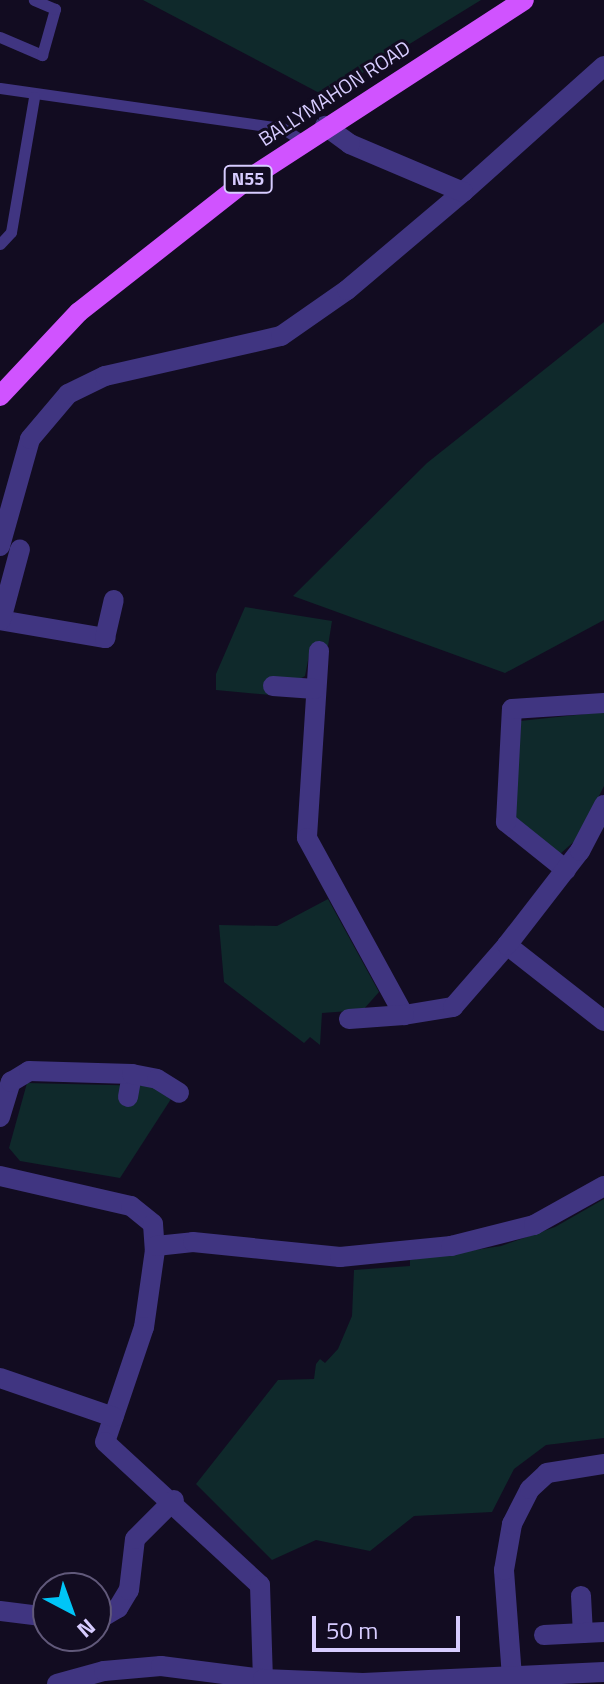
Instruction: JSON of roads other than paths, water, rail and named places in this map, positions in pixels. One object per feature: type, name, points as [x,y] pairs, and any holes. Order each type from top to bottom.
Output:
[{"type":"main road","name":"BALLYMAHON ROAD","points":[[0,396],[79,312],[303,141],[524,0]]},
{"type":"street","points":[[114,600],[105,638],[0,620],[30,439],[68,394],[105,376],[281,336],[347,290],[604,66]]},
{"type":"street","points":[[325,126],[350,144],[463,192]]},
{"type":"street","points":[[319,651],[307,838],[404,1015]]},
{"type":"street","points":[[273,686],[315,689]]},
{"type":"street","points":[[566,870],[506,822],[512,701],[604,703]]},
{"type":"street","points":[[349,1019],[453,1007],[566,870],[604,805]]},
{"type":"street","points":[[507,945],[604,1021]]},
{"type":"street","points":[[0,1117],[11,1082],[22,1073],[132,1074],[157,1079],[179,1093]]},
{"type":"street","points":[[128,1097],[132,1074]]},
{"type":"street","points":[[0,1176],[131,1206],[150,1219],[156,1246],[137,1356],[113,1417],[107,1445],[174,1500],[260,1585],[263,1679]]},
{"type":"street","points":[[156,1246],[193,1242],[340,1257],[451,1246],[534,1225],[604,1186]]},
{"type":"street","points":[[0,1378],[113,1417]]},
{"type":"street","points":[[512,1677],[504,1570],[517,1512],[547,1473],[604,1464]]},
{"type":"street","points":[[112,1612],[118,1608],[129,1590],[135,1539],[174,1500]]},
{"type":"street","points":[[581,1596],[583,1633]]},
{"type":"street","points":[[0,1611],[32,1615]]},
{"type":"street","points":[[544,1635],[604,1632]]},
{"type":"street","points":[[57,1684],[104,1671],[161,1666],[263,1679],[363,1683],[604,1672]]},
{"type":"lane","points":[[0,37],[42,55],[55,9],[34,0]]},
{"type":"lane","points":[[0,88],[34,97],[282,128],[303,141]]},
{"type":"lane","points":[[0,244],[11,232],[34,97]]}]
